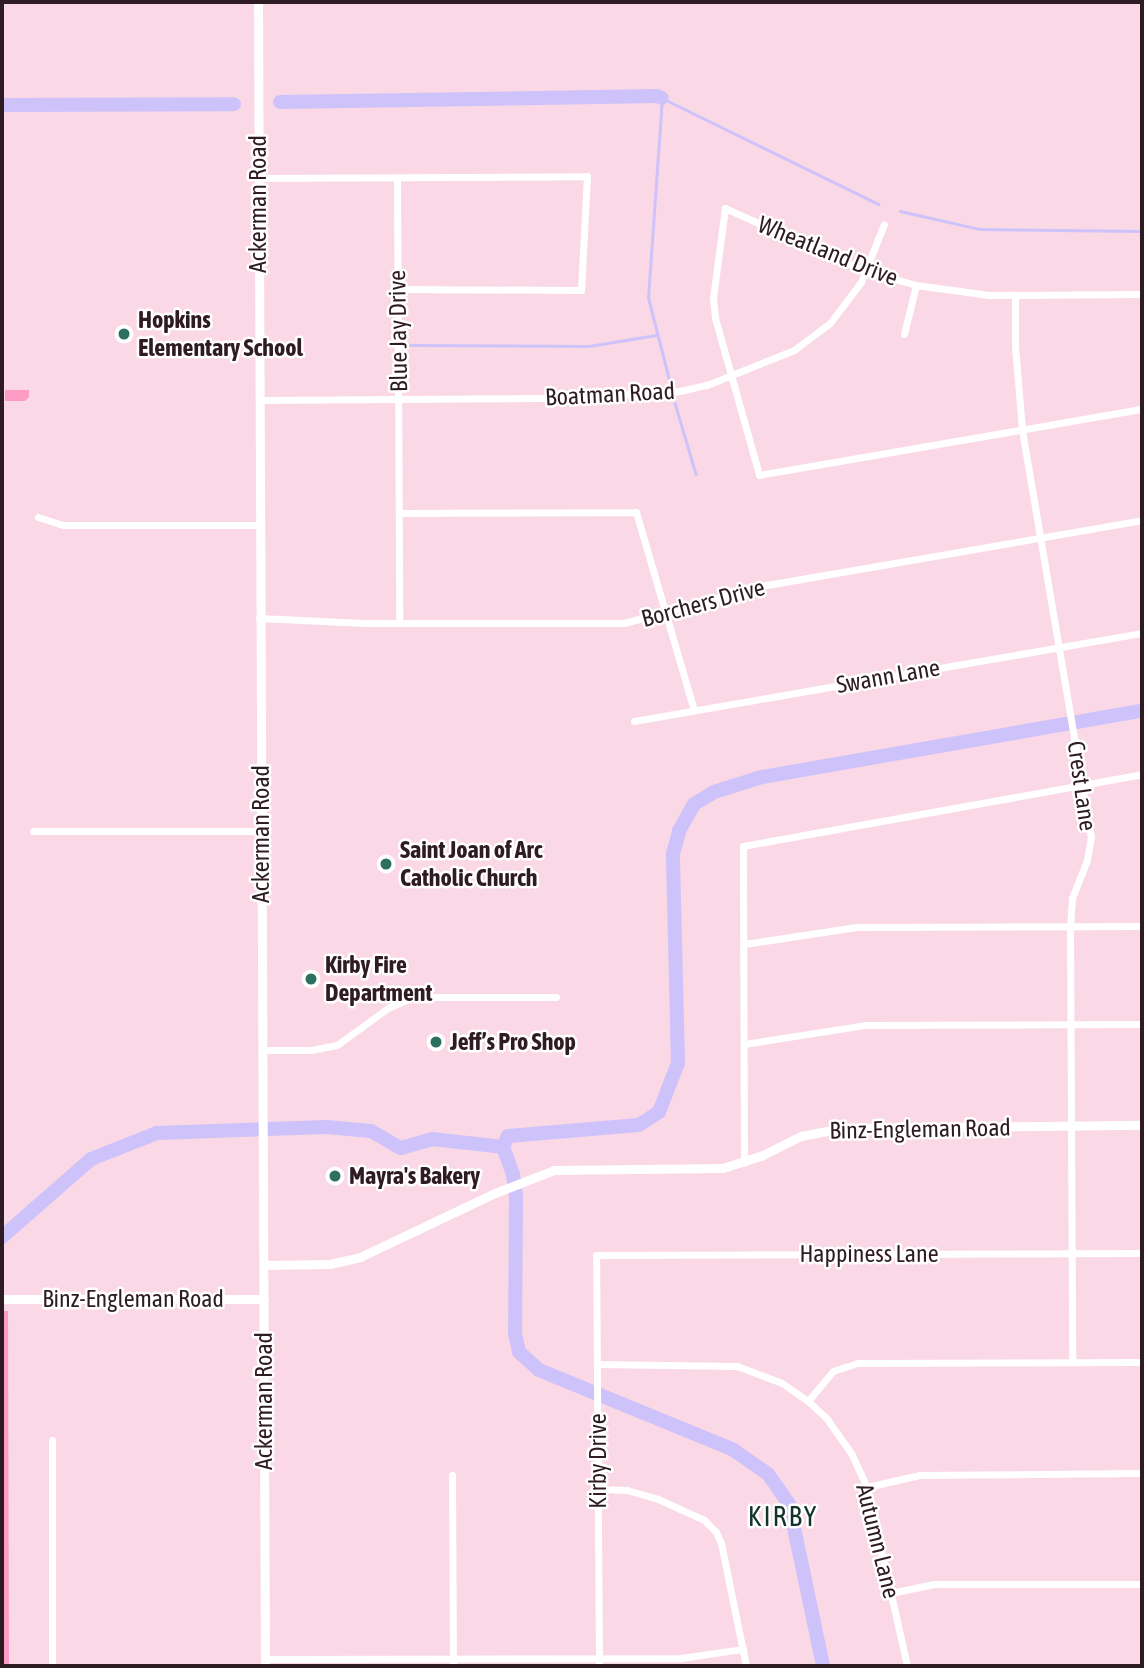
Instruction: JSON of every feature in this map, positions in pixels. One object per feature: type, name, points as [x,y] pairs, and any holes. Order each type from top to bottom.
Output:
[{"type":"street","name":"Ackerman Road","points":[[258,2],[265,1662]]},
{"type":"street","points":[[258,178],[586,176],[581,290],[397,289]]},
{"type":"street","name":"Blue Jay Drive","points":[[397,178],[399,623]]},
{"type":"street","name":"Wheatland Drive","points":[[732,376],[714,307],[717,256],[725,208],[865,271],[916,285],[955,293],[1142,294]]},
{"type":"street","name":"Boatman Road","points":[[259,400],[610,397],[694,388],[777,359],[810,340],[846,305],[865,271],[884,224]]},
{"type":"street","points":[[904,334],[916,285]]},
{"type":"street","name":"Crest Lane","points":[[1015,295],[1016,368],[1022,429],[1075,736],[1090,845],[1072,898],[1070,926],[1072,1362]]},
{"type":"street","points":[[732,376],[758,475],[1142,409]]},
{"type":"street","points":[[398,513],[636,512],[694,710]]},
{"type":"street","points":[[38,517],[63,525],[260,525]]},
{"type":"street","name":"Borchers Drive","points":[[260,618],[399,623],[624,623],[761,586],[1142,520]]},
{"type":"street","name":"Swann Lane","points":[[634,721],[1142,633]]},
{"type":"street","points":[[744,1163],[743,846],[1142,774]]},
{"type":"street","points":[[33,831],[261,831]]},
{"type":"street","points":[[744,944],[857,927],[1142,926]]},
{"type":"street","points":[[262,1051],[311,1051],[337,1045],[388,1008],[413,997],[556,997]]},
{"type":"street","points":[[744,1044],[852,1025],[1142,1024]]},
{"type":"street","name":"Binz-Engleman Road","points":[[264,1265],[330,1264],[360,1257],[531,1178],[567,1168],[701,1170],[744,1163],[801,1136],[828,1129],[1142,1125]]},
{"type":"street","name":"Happiness Lane","points":[[596,1255],[1142,1253]]},
{"type":"street","name":"Kirby Drive","points":[[596,1255],[599,1662]]},
{"type":"street","name":"Binz-Engleman Road","points":[[2,1299],[264,1299]]},
{"type":"street","points":[[808,1401],[833,1371],[857,1363],[1142,1362]]},
{"type":"street","name":"Autumn Lane","points":[[597,1367],[737,1366],[768,1376],[808,1401],[840,1433],[867,1487],[907,1666]]},
{"type":"street","points":[[52,1440],[52,1666]]},
{"type":"street","points":[[867,1487],[919,1475],[1142,1473]]},
{"type":"street","points":[[452,1475],[453,1663]]},
{"type":"street","points":[[598,1489],[627,1490],[658,1499],[704,1520],[716,1532],[746,1666]]},
{"type":"street","points":[[891,1593],[934,1584],[1142,1584]]},
{"type":"street","points":[[265,1662],[599,1662],[699,1657],[743,1649]]},
{"type":"shaded area","points":[[5,390],[29,390],[29,397],[25,401],[5,401]]},
{"type":"shaded area","points":[[2,1311],[8,1311],[9,1666],[2,1666]]},
{"type":"waterway","points":[[670,384],[648,298],[662,98],[878,204]]},
{"type":"waterway","points":[[280,102],[662,98]]},
{"type":"waterway","points":[[2,105],[234,104]]},
{"type":"waterway","points":[[900,211],[980,229],[1142,231]]},
{"type":"waterway","points":[[410,345],[589,346],[656,335]]},
{"type":"waterway","points":[[675,403],[696,474]]},
{"type":"waterway","points":[[503,1147],[508,1136],[639,1125],[659,1112],[678,1063],[673,854],[679,831],[694,804],[714,792],[762,777],[1142,711]]},
{"type":"waterway","points":[[2,1237],[91,1159],[157,1133],[326,1127],[371,1131],[401,1148],[432,1139],[503,1147],[513,1175],[516,1197],[515,1334],[519,1352],[539,1370],[732,1449],[768,1474],[789,1504],[823,1666]]},
{"type":"place","name":"Hopkins Elementary School","points":[[124,334]]},
{"type":"place","name":"Saint Joan of Arc Catholic Church","points":[[386,864]]},
{"type":"place","name":"Kirby Fire Department","points":[[311,979]]},
{"type":"place","name":"Jeff’s Pro Shop","points":[[436,1042]]},
{"type":"place","name":"Mayra's Bakery","points":[[335,1176]]},
{"type":"district","name":"KIRBY","points":[[783,1516]]}]
